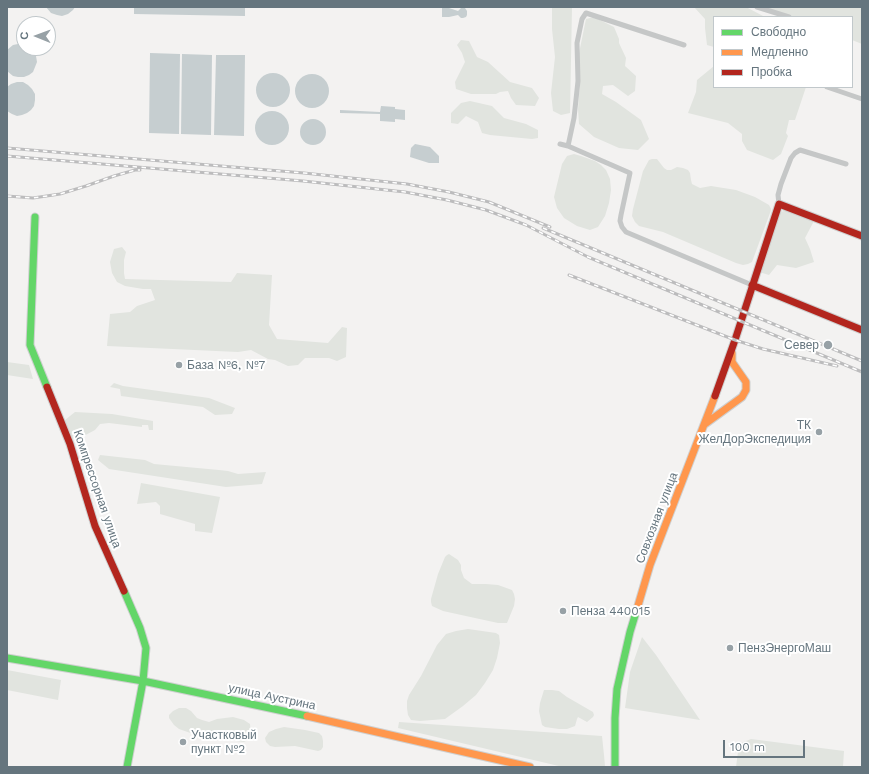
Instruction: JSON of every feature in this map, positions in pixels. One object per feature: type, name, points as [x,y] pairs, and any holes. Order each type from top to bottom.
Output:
[{"type":"main road","name":"Совхозная улица","points":[[615,767],[615,718],[617,689],[630,632],[650,565],[705,425],[732,349],[779,204]]},
{"type":"main road","points":[[779,204],[862,236]]},
{"type":"main road","name":"Компрессорная улица","points":[[35,217],[29,334],[30,345],[40,373],[70,444],[96,526],[140,628],[146,648],[143,682],[127,767]]},
{"type":"main road","points":[[752,285],[862,330]]},
{"type":"main road","points":[[705,425],[745,394],[746,382],[732,362],[732,349]]},
{"type":"main road","points":[[722,377],[734,372],[741,374]]},
{"type":"main road","name":"улица Аустрина","points":[[7,658],[143,682],[334,722],[530,767]]},
{"type":"street","points":[[757,7],[786,16]]},
{"type":"street","points":[[568,146],[574,118],[578,81],[577,43],[582,19],[586,13],[684,45]]},
{"type":"street","points":[[830,88],[862,99]]},
{"type":"street","points":[[560,144],[568,146],[630,173],[620,221],[626,232],[752,285]]},
{"type":"street","points":[[779,204],[778,195],[791,158],[800,150],[846,164]]},
{"type":"shaded area","points":[[46,7],[75,7],[68,14],[62,16],[51,13]]},
{"type":"shaded area","points":[[134,7],[245,7],[245,16],[134,14]]},
{"type":"shaded area","points":[[552,7],[572,7],[570,113],[561,115],[553,111],[551,93],[555,57],[552,29]]},
{"type":"shaded area","points":[[694,7],[746,7],[763,16],[713,16],[713,47],[707,45],[705,19]]},
{"type":"shaded area","points":[[764,7],[862,7],[862,44],[853,40],[853,16],[789,16]]},
{"type":"shaded area","points":[[442,8],[449,8],[458,11],[461,8],[465,8],[467,15],[463,18],[458,15],[442,17]]},
{"type":"shaded area","points":[[594,17],[614,27],[626,58],[625,66],[636,76],[635,91],[628,96],[613,85],[603,86],[602,94],[641,120],[649,139],[638,150],[619,148],[594,137],[579,124],[578,109],[580,83],[578,58],[586,19]]},
{"type":"shaded area","points":[[461,40],[469,41],[477,57],[488,62],[510,82],[532,88],[539,98],[535,106],[516,105],[508,91],[496,94],[471,94],[456,89],[455,82],[465,62],[457,45]]},
{"type":"shaded area","points":[[16,44],[16,56],[36,56],[37,62],[33,72],[29,75],[18,77],[13,76],[7,71],[7,50]]},
{"type":"shaded area","points":[[150,53],[180,54],[179,134],[149,133]]},
{"type":"shaded area","points":[[182,54],[212,55],[211,135],[181,134]]},
{"type":"shaded area","points":[[216,55],[245,55],[244,136],[214,135]]},
{"type":"shaded area","points":[[713,67],[713,88],[806,88],[795,120],[789,120],[786,133],[788,136],[781,154],[773,160],[747,150],[742,141],[742,134],[728,123],[688,113],[696,92],[697,80]]},
{"type":"shaded area","points":[[273,73],[285,78],[290,90],[285,102],[273,107],[261,102],[256,90],[261,78]]},
{"type":"shaded area","points":[[312,74],[324,79],[329,91],[324,103],[312,108],[300,103],[295,91],[300,79]]},
{"type":"shaded area","points":[[17,82],[23,82],[32,89],[35,94],[35,100],[34,106],[31,110],[17,116],[7,111],[7,87]]},
{"type":"shaded area","points":[[470,101],[492,106],[504,118],[526,124],[538,130],[538,138],[532,139],[482,133],[478,122],[466,116],[458,124],[451,123],[451,113],[461,103]]},
{"type":"shaded area","points":[[381,106],[395,107],[395,109],[405,110],[405,120],[395,119],[395,122],[380,121],[380,114],[340,113],[340,110],[380,112]]},
{"type":"shaded area","points":[[272,111],[284,116],[289,128],[284,140],[272,145],[260,140],[255,128],[260,116]]},
{"type":"shaded area","points":[[313,119],[323,122],[326,132],[323,142],[313,145],[303,142],[300,132],[303,122]]},
{"type":"shaded area","points":[[415,144],[430,147],[439,156],[439,163],[429,163],[410,157],[411,148]]},
{"type":"shaded area","points":[[574,154],[595,161],[601,165],[606,170],[610,179],[611,190],[605,216],[598,227],[590,230],[577,226],[564,218],[557,208],[554,197],[562,164],[567,156]]},
{"type":"shaded area","points":[[657,159],[667,170],[677,167],[688,170],[692,184],[700,188],[711,186],[736,190],[755,197],[769,205],[771,209],[770,213],[752,262],[743,265],[736,263],[663,232],[639,226],[635,222],[632,216],[633,209],[643,171],[649,160]]},
{"type":"shaded area","points":[[790,210],[814,221],[805,238],[814,262],[796,268],[777,265],[769,275],[759,272],[779,212]]},
{"type":"shaded area","points":[[122,247],[126,252],[124,260],[125,279],[231,282],[237,273],[272,275],[269,325],[277,339],[328,343],[342,327],[347,328],[346,357],[337,361],[329,358],[305,358],[298,365],[288,366],[275,360],[268,359],[251,350],[238,352],[107,346],[110,314],[130,312],[137,306],[155,300],[151,289],[125,286],[117,282],[112,273],[110,262],[114,249]]},
{"type":"shaded area","points":[[7,362],[29,365],[33,379],[7,375]]},
{"type":"shaded area","points":[[114,383],[123,386],[209,398],[235,408],[232,414],[215,415],[203,407],[121,396],[120,389],[110,387]]},
{"type":"shaded area","points":[[75,412],[112,414],[153,421],[153,430],[149,430],[148,425],[142,425],[142,427],[109,423],[100,424],[95,430],[78,439],[71,438],[65,420]]},
{"type":"shaded area","points":[[100,455],[145,460],[154,464],[228,471],[238,474],[266,472],[262,484],[226,487],[109,469],[98,460]]},
{"type":"shaded area","points":[[141,483],[220,497],[212,533],[195,531],[195,524],[160,514],[160,506],[156,502],[137,504]]},
{"type":"shaded area","points":[[449,554],[458,560],[461,565],[464,578],[472,584],[498,585],[512,590],[515,599],[514,606],[507,623],[498,623],[443,611],[432,606],[431,599],[438,574],[445,557]]},
{"type":"shaded area","points":[[468,629],[496,633],[499,635],[500,643],[497,658],[493,670],[485,683],[476,695],[445,719],[420,721],[411,720],[408,715],[407,708],[409,695],[437,645],[446,634]]},
{"type":"shaded area","points":[[642,637],[700,720],[625,708],[630,672]]},
{"type":"shaded area","points":[[7,670],[61,680],[58,700],[7,690]]},
{"type":"shaded area","points":[[544,690],[559,691],[593,712],[593,717],[587,722],[578,717],[575,726],[567,729],[545,727],[542,725],[539,711]]},
{"type":"shaded area","points":[[179,708],[186,708],[197,718],[209,722],[217,719],[233,717],[244,720],[250,724],[251,735],[248,740],[244,742],[199,736],[179,729],[169,718],[169,715]]},
{"type":"shaded area","points":[[399,722],[602,736],[605,766],[563,767],[398,728]]},
{"type":"shaded area","points":[[284,727],[319,733],[322,736],[323,747],[318,751],[295,746],[270,746],[266,742],[265,738],[269,732]]},
{"type":"shaded area","points":[[751,739],[844,751],[843,767],[736,767],[739,744]]},
{"type":"railway","points":[[7,148],[304,173],[407,184],[489,202],[550,227]]},
{"type":"railway","points":[[7,156],[303,181],[405,192],[447,200],[486,210],[526,225],[588,257],[862,372]]},
{"type":"railway","points":[[7,196],[33,198],[60,194],[114,176],[140,170]]},
{"type":"railway","points":[[543,228],[862,361]]},
{"type":"railway","points":[[569,275],[735,340],[763,349],[837,366]]},
{"type":"traffic: fast","points":[[35,217],[30,345],[47,387]]},
{"type":"traffic: fast","points":[[124,591],[140,628],[146,648],[143,681],[127,767]]},
{"type":"traffic: fast","points":[[615,767],[615,718],[617,689],[630,632],[637,609]]},
{"type":"traffic: fast","points":[[7,658],[143,681],[307,716]]},
{"type":"traffic: slow","points":[[705,424],[742,397],[746,390],[746,382],[732,362],[732,353]]},
{"type":"traffic: slow","points":[[637,609],[650,565],[715,396]]},
{"type":"traffic: slow","points":[[307,716],[530,767]]},
{"type":"traffic: jam","points":[[715,396],[735,340],[779,204],[862,236]]},
{"type":"traffic: jam","points":[[752,285],[862,330]]},
{"type":"traffic: jam","points":[[47,387],[70,444],[95,526],[124,591]]},
{"type":"place","name":"Север","points":[[828,345]]},
{"type":"place","name":"База №6, №7","points":[[179,365]]},
{"type":"place","name":"ТК ЖелДорЭкспедиция","points":[[819,432]]},
{"type":"place","name":"Пенза 440015","points":[[563,611]]},
{"type":"place","name":"ПензЭнергоМаш","points":[[730,648]]},
{"type":"place","name":"Участковый пункт №2","points":[[183,742]]}]
